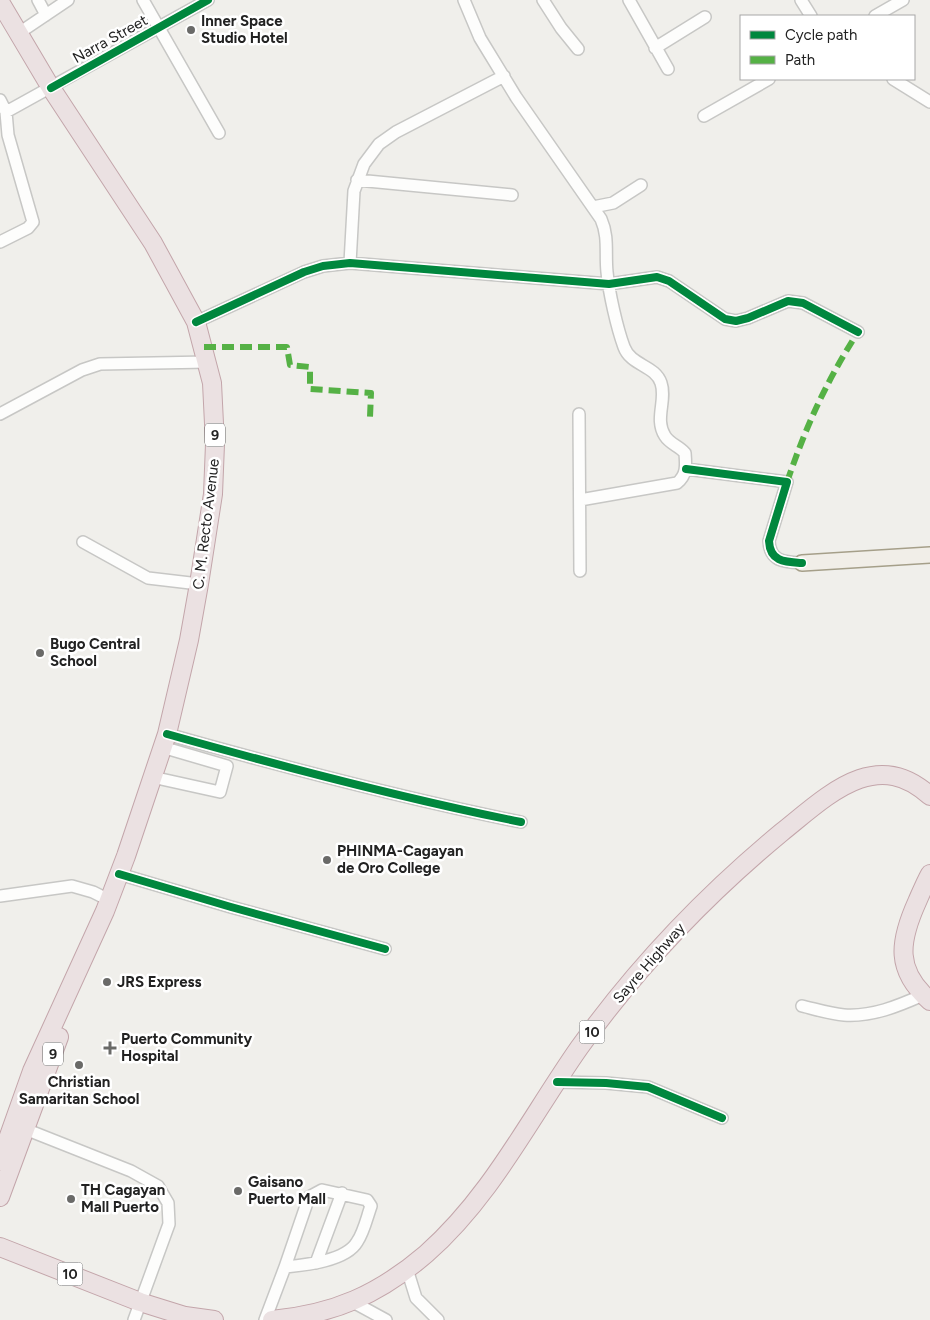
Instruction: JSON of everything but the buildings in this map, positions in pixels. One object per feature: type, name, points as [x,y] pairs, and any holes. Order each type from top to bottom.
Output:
[{"type":"highway","name":"C. M. Recto Avenue","points":[[0,2],[51,88],[153,243],[196,322],[208,362],[215,410],[216,444],[213,494],[200,584],[190,640],[164,741],[107,906],[32,1071],[0,1161]]},
{"type":"highway","name":"Sayre Highway","points":[[272,1320],[318,1317],[353,1302],[383,1286],[407,1269],[461,1218],[528,1128],[580,1048],[656,951],[725,881],[822,801],[853,780],[880,775],[907,780],[930,796]]},
{"type":"highway","points":[[926,998],[908,975],[904,946],[907,923],[930,874]]},
{"type":"highway","name":"C. M. Recto Avenue","points":[[0,1124],[41,1019],[77,945],[107,906]]},
{"type":"highway","name":"C. M. Recto Avenue","points":[[0,1197],[43,1076],[99,947],[107,906]]},
{"type":"highway","name":"10","points":[[0,1247],[140,1302],[185,1316],[214,1320]]},
{"type":"main road","points":[[802,564],[930,555]]},
{"type":"street","points":[[38,0],[46,15]]},
{"type":"street","points":[[19,34],[68,0]]},
{"type":"street","points":[[143,0],[218,133]]},
{"type":"street","name":"Narra Street","points":[[6,112],[208,0]]},
{"type":"street","points":[[464,0],[480,38],[553,152],[593,206],[606,229],[609,284],[624,346],[633,361],[653,372],[659,378],[662,393],[660,422],[663,433],[668,440],[684,453],[686,469],[681,480],[677,483],[580,500]]},
{"type":"street","points":[[543,0],[561,28],[578,49]]},
{"type":"street","points":[[629,0],[668,69]]},
{"type":"street","points":[[801,0],[810,15]]},
{"type":"street","points":[[877,15],[904,0]]},
{"type":"street","points":[[655,48],[705,17]]},
{"type":"street","points":[[350,263],[352,203],[357,180],[370,153],[396,132],[504,76]]},
{"type":"street","points":[[704,116],[767,80]]},
{"type":"street","points":[[895,80],[930,102]]},
{"type":"street","points":[[0,100],[6,112],[8,135],[33,222],[28,228],[0,242]]},
{"type":"street","points":[[357,180],[512,196]]},
{"type":"street","points":[[593,206],[613,203],[641,185]]},
{"type":"street","points":[[196,322],[304,272],[323,266],[350,263],[609,284],[657,277],[669,281],[725,319],[736,320],[788,301],[803,303],[858,332]]},
{"type":"street","points":[[0,414],[82,370],[100,364],[208,362]]},
{"type":"street","points":[[579,414],[580,571]]},
{"type":"street","points":[[686,469],[787,482],[769,541],[770,550],[779,560],[802,564]]},
{"type":"street","points":[[83,542],[148,578],[200,584]]},
{"type":"street","points":[[152,776],[220,792],[228,766],[164,741]]},
{"type":"street","points":[[164,741],[521,822]]},
{"type":"street","points":[[119,874],[230,908],[385,949]]},
{"type":"street","points":[[0,896],[72,886],[94,892],[107,906]]},
{"type":"street","points":[[802,1006],[844,1015],[864,1014],[926,998]]},
{"type":"street","points":[[557,1082],[606,1083],[648,1087],[722,1118]]},
{"type":"street","points":[[25,1129],[131,1170],[158,1186],[168,1203],[170,1224],[134,1320]]},
{"type":"street","points":[[265,1320],[309,1198],[322,1190],[367,1200],[371,1206],[357,1244],[342,1254],[316,1263],[285,1267]]},
{"type":"street","points":[[316,1263],[342,1193]]},
{"type":"street","points":[[407,1269],[416,1298],[432,1318]]},
{"type":"street","points":[[353,1302],[386,1320]]},
{"type":"marked path","points":[[787,482],[818,405],[836,369],[858,332]]},
{"type":"marked path","points":[[204,347],[287,347],[290,365],[310,367],[310,389],[371,393],[370,417]]},
{"type":"cycle path","points":[[51,88],[208,0]]},
{"type":"cycle path","points":[[196,322],[304,272],[323,266],[350,263],[609,284],[657,277],[669,281],[725,319],[736,321],[748,318],[788,301],[803,303],[858,332]]},
{"type":"cycle path","points":[[686,469],[787,482],[769,541],[770,548],[775,557],[780,560],[802,563]]},
{"type":"cycle path","points":[[167,734],[343,781],[521,822]]},
{"type":"cycle path","points":[[119,874],[385,949]]},
{"type":"cycle path","points":[[557,1082],[606,1083],[648,1087],[722,1118]]},
{"type":"place","name":"Inner Space Studio Hotel","points":[[191,30]]},
{"type":"place","name":"Bugo Central School","points":[[40,653]]},
{"type":"place","name":"PHINMA-Cagayan de Oro College","points":[[327,860]]},
{"type":"place","name":"JRS Express","points":[[107,982]]},
{"type":"place","name":"Puerto Community Hospital","points":[[110,1048]]},
{"type":"place","name":"Christian Samaritan School","points":[[79,1065]]},
{"type":"place","name":"Gaisano Puerto Mall","points":[[238,1191]]},
{"type":"place","name":"TH Cagayan Mall Puerto","points":[[71,1199]]}]
